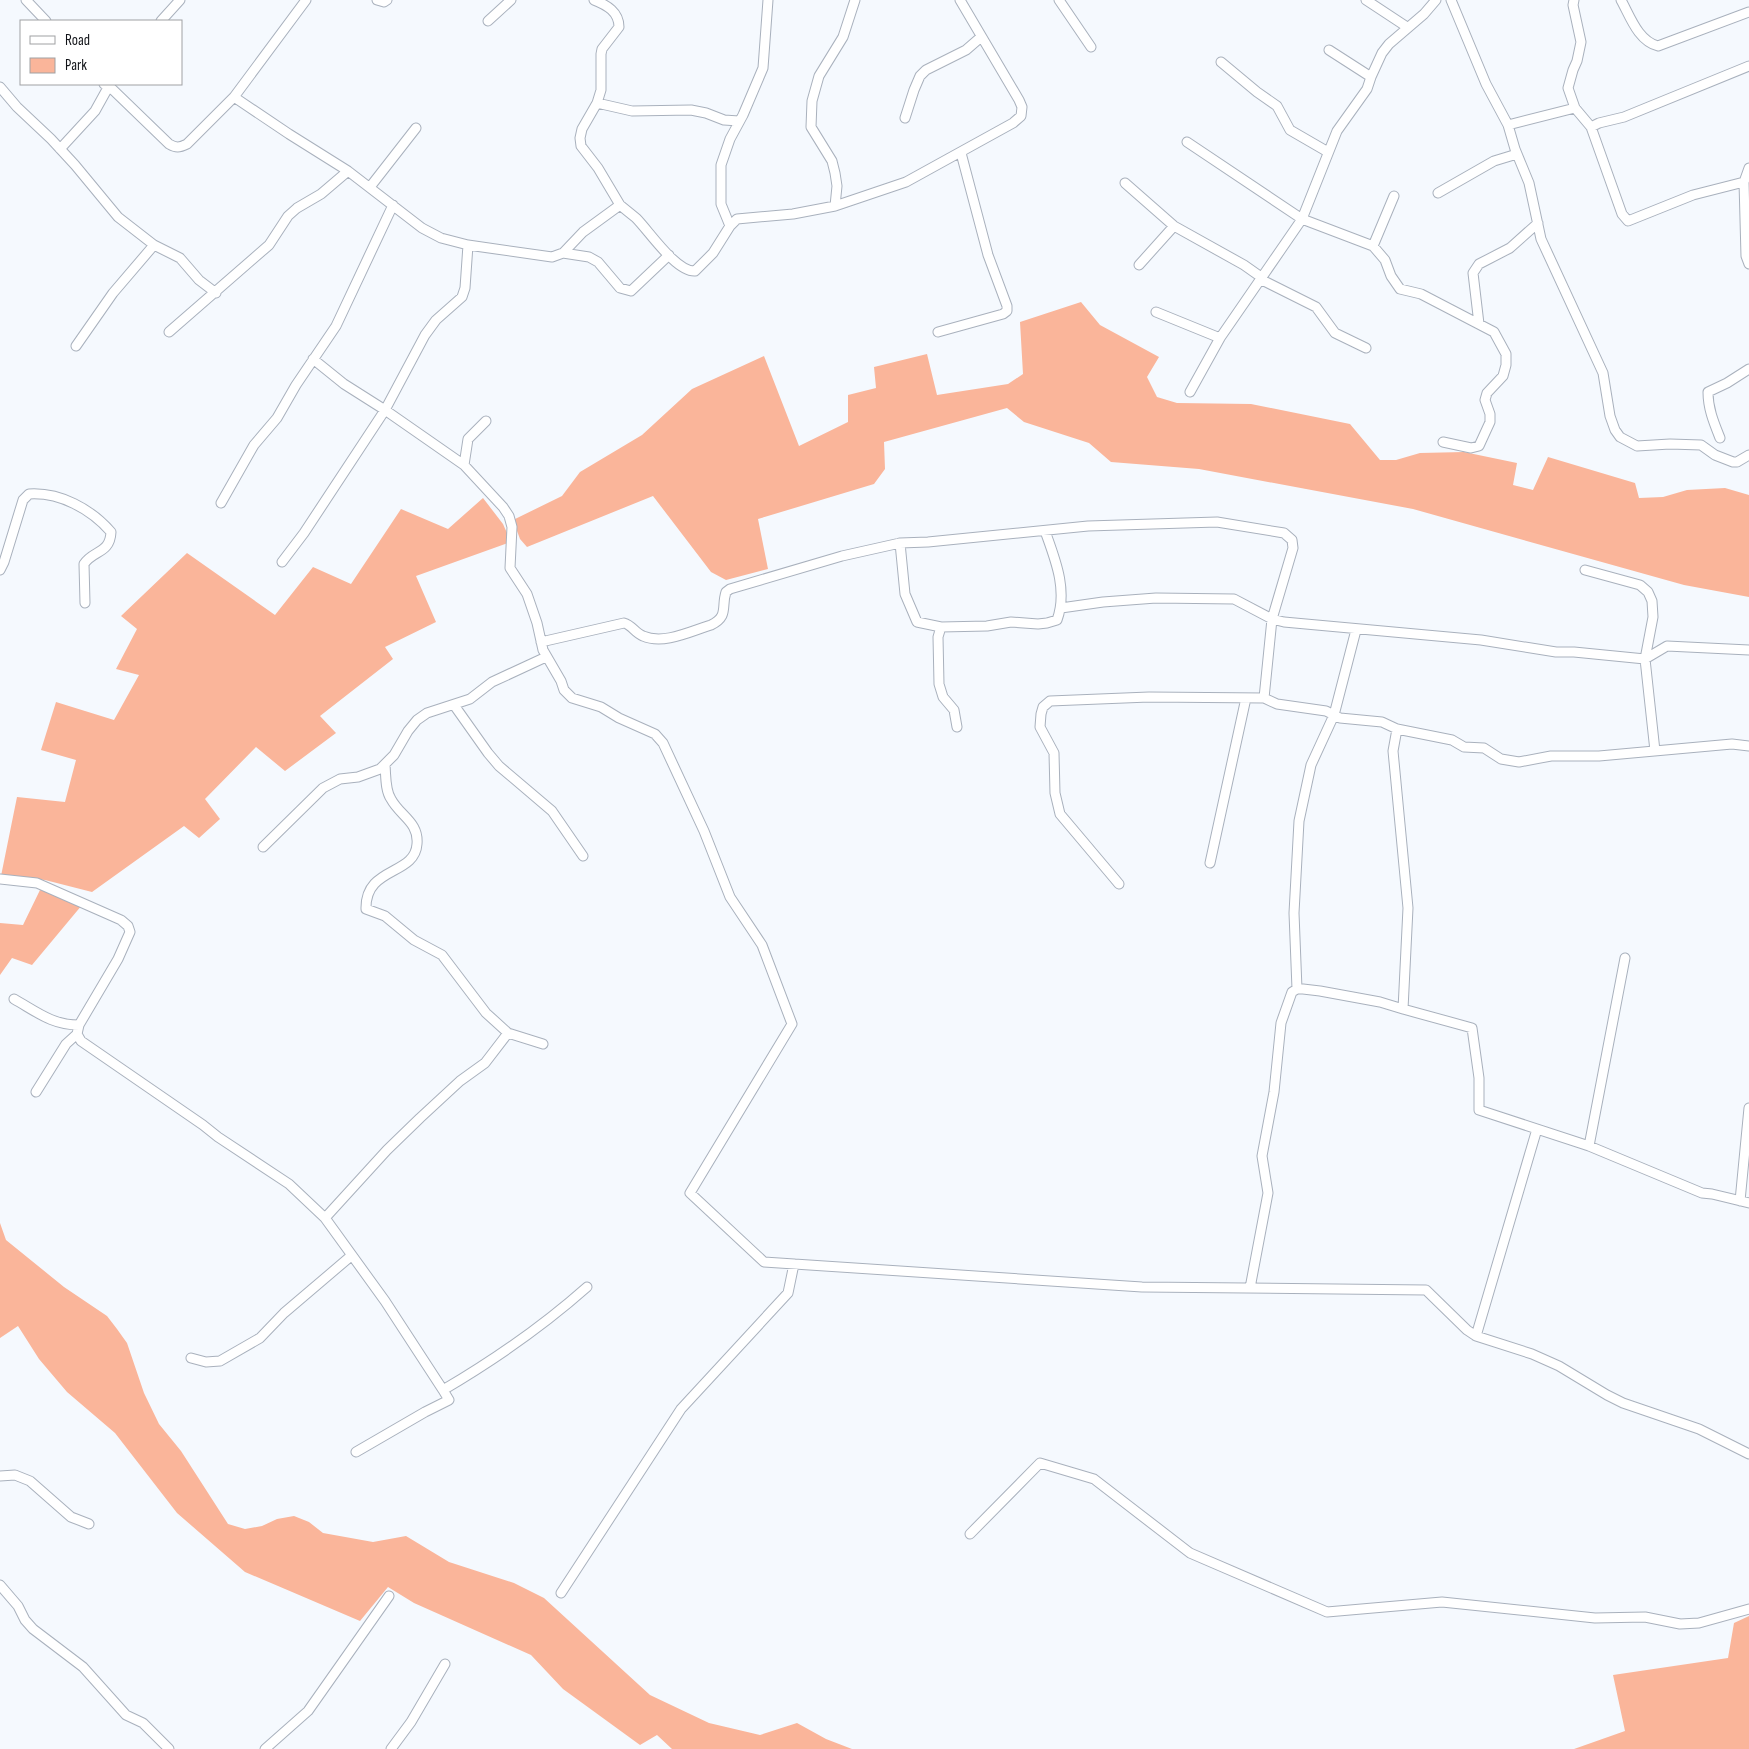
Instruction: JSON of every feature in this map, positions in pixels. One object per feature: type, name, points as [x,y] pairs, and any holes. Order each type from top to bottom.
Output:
[{"type":"street","points":[[161,20],[180,0]]},
{"type":"street","points":[[109,85],[169,144],[178,148],[187,144],[234,96],[306,0]]},
{"type":"street","points":[[377,0],[384,2],[387,0]]},
{"type":"street","points":[[488,21],[511,0]]},
{"type":"street","points":[[594,0],[606,5],[615,13],[619,27],[602,49],[601,90],[597,102],[582,129],[581,146],[598,168],[620,206],[635,217],[669,255],[690,271],[695,270],[713,253],[730,226],[737,220],[793,214],[835,206],[906,182],[961,153],[1022,116],[1023,112],[1019,100],[960,0]]},
{"type":"street","points":[[730,226],[722,204],[721,164],[763,68],[768,0]]},
{"type":"street","points":[[835,206],[837,186],[835,173],[832,161],[811,127],[812,101],[819,76],[843,37],[854,0]]},
{"type":"street","points":[[1059,0],[1091,46]]},
{"type":"street","points":[[1366,0],[1407,27]]},
{"type":"street","points":[[1190,392],[1220,338],[1302,219],[1337,131],[1367,89],[1370,77],[1382,53],[1407,27],[1424,14],[1436,0]]},
{"type":"street","points":[[1451,0],[1486,84],[1508,125],[1529,183],[1541,239],[1603,373],[1610,416],[1615,430],[1620,437],[1637,446],[1696,444],[1733,462],[1737,462],[1749,455]]},
{"type":"street","points":[[1574,0],[1573,5],[1580,42],[1577,61],[1568,88],[1575,108],[1591,127],[1622,214],[1628,221],[1693,195],[1744,182]]},
{"type":"street","points":[[1621,0],[1639,32],[1648,42],[1658,46],[1749,12]]},
{"type":"street","points":[[28,1],[45,20]]},
{"type":"street","points":[[905,118],[920,76],[926,70],[966,50],[981,37]]},
{"type":"street","points":[[1329,50],[1370,77]]},
{"type":"street","points":[[1221,62],[1277,106],[1290,130],[1328,152]]},
{"type":"street","points":[[1591,127],[1599,123],[1624,117],[1749,66]]},
{"type":"street","points":[[60,149],[95,111],[108,85]]},
{"type":"street","points":[[0,87],[17,107],[60,149],[118,217],[154,245],[180,258],[199,280],[216,293]]},
{"type":"street","points":[[234,96],[289,134],[348,171],[422,228],[441,238],[468,245],[552,257],[563,253],[583,232],[620,206]]},
{"type":"street","points":[[597,102],[632,110],[691,110],[724,120],[739,121]]},
{"type":"street","points":[[1508,125],[1575,108]]},
{"type":"street","points":[[370,187],[416,128]]},
{"type":"street","points":[[1188,142],[1302,219],[1373,246],[1385,260],[1390,276],[1400,289],[1421,294],[1494,332],[1506,354],[1506,365],[1503,376],[1487,393],[1485,400],[1490,414],[1490,422],[1480,446],[1472,448],[1443,442]]},
{"type":"street","points":[[938,332],[1003,314],[1007,311],[1008,306],[988,255],[961,153]]},
{"type":"street","points":[[1438,192],[1494,161],[1517,154]]},
{"type":"street","points":[[1749,168],[1744,182],[1746,256],[1749,264]]},
{"type":"street","points":[[169,332],[270,246],[288,216],[297,208],[326,191],[348,171]]},
{"type":"street","points":[[1125,183],[1174,226],[1260,278],[1316,307],[1335,332],[1366,348]]},
{"type":"street","points":[[1373,246],[1394,196]]},
{"type":"street","points":[[222,503],[254,445],[277,418],[313,359],[336,326],[393,205]]},
{"type":"street","points":[[1479,324],[1473,273],[1479,264],[1510,248],[1538,223]]},
{"type":"street","points":[[1138,265],[1174,226]]},
{"type":"street","points":[[76,346],[113,293],[154,245]]},
{"type":"street","points":[[282,562],[304,533],[385,410],[425,335],[436,320],[462,297],[465,288],[468,245]]},
{"type":"street","points":[[563,253],[594,259],[620,288],[631,291],[669,255]]},
{"type":"street","points":[[1156,312],[1220,338]]},
{"type":"street","points":[[313,359],[344,384],[464,465],[503,507],[509,516],[512,527],[513,538],[510,568],[527,594],[546,657],[561,681],[564,690],[572,698],[601,707],[619,718],[656,734],[663,743],[704,831],[730,896],[762,945],[792,1024],[690,1193],[764,1262],[1142,1287],[1426,1290],[1467,1330],[1476,1336],[1541,1358],[1559,1366],[1623,1403],[1699,1429],[1749,1454]]},
{"type":"street","points":[[1720,438],[1708,403],[1708,392],[1749,369]]},
{"type":"street","points":[[464,465],[468,439],[486,421]]},
{"type":"street","points":[[0,570],[23,500],[29,494],[37,493],[64,499],[93,515],[111,532],[110,540],[105,548],[86,560],[84,564],[85,603]]},
{"type":"street","points":[[541,642],[624,622],[642,636],[667,638],[718,622],[724,610],[726,592],[730,589],[842,556],[900,543],[928,542],[1088,526],[1217,522],[1284,533],[1292,540],[1293,548],[1272,619],[1264,698]]},
{"type":"street","points":[[900,543],[905,594],[918,622],[940,627],[988,626],[1011,622],[1047,623],[1057,620],[1061,608],[1058,567],[1045,530]]},
{"type":"street","points":[[1585,570],[1640,585],[1648,592],[1652,600],[1653,617],[1645,659],[1654,752]]},
{"type":"street","points":[[1061,608],[1103,602],[1156,598],[1234,599],[1272,619],[1284,622],[1481,640],[1556,652],[1645,659],[1667,646],[1749,650]]},
{"type":"street","points":[[940,627],[938,637],[939,684],[943,697],[954,710],[957,728]]},
{"type":"street","points":[[1297,989],[1294,913],[1299,821],[1311,765],[1334,715],[1356,630]]},
{"type":"street","points":[[263,847],[323,788],[340,779],[358,777],[380,769],[385,765],[394,755],[408,731],[417,720],[427,713],[470,699],[492,682],[546,657]]},
{"type":"street","points":[[1119,884],[1060,814],[1055,793],[1054,753],[1040,726],[1043,707],[1050,701],[1148,697],[1264,698],[1277,704],[1326,710],[1340,718],[1382,722],[1397,729],[1452,740],[1464,747],[1484,748],[1501,759],[1519,762],[1551,756],[1599,756],[1732,744],[1749,746]]},
{"type":"street","points":[[1210,863],[1246,698]]},
{"type":"street","points":[[454,705],[499,766],[552,811],[583,856]]},
{"type":"street","points":[[1397,729],[1393,751],[1408,908],[1403,1009]]},
{"type":"street","points":[[385,765],[390,798],[400,812],[411,821],[416,830],[417,844],[415,853],[410,860],[382,877],[371,887],[367,896],[366,909],[385,916],[414,940],[442,955],[486,1013],[508,1033],[543,1044]]},
{"type":"street","points":[[0,879],[37,883],[121,920],[128,926],[130,932],[118,959],[78,1029],[66,1044],[36,1092]]},
{"type":"street","points":[[1589,1146],[1625,958]]},
{"type":"street","points":[[1250,1288],[1268,1193],[1262,1156],[1274,1092],[1281,1023],[1292,992],[1297,989],[1320,991],[1380,1002],[1472,1028],[1479,1078],[1479,1110],[1589,1146],[1702,1193],[1745,1202],[1749,1108]]},
{"type":"street","points":[[14,1000],[56,1022],[78,1029]]},
{"type":"street","points":[[78,1029],[81,1041],[289,1184],[325,1218],[385,1301],[444,1390],[449,1400],[356,1452]]},
{"type":"street","points":[[325,1218],[387,1150],[420,1118],[460,1081],[485,1063],[508,1033]]},
{"type":"street","points":[[1476,1336],[1537,1129]]},
{"type":"street","points":[[191,1358],[206,1362],[220,1361],[260,1338],[284,1313],[351,1256]]},
{"type":"street","points":[[561,1593],[681,1408],[788,1293],[794,1264]]},
{"type":"street","points":[[444,1390],[525,1337],[559,1312],[587,1287]]},
{"type":"street","points":[[970,1534],[1040,1463],[1094,1479],[1190,1553],[1327,1612],[1442,1602],[1595,1618],[1645,1617],[1680,1624],[1699,1623],[1749,1609]]},
{"type":"street","points":[[0,1476],[15,1475],[30,1481],[71,1516],[89,1524]]},
{"type":"street","points":[[0,1585],[18,1606],[25,1620],[33,1629],[84,1667],[126,1715],[143,1723],[167,1749]]},
{"type":"street","points":[[264,1749],[308,1711],[389,1596]]},
{"type":"street","points":[[391,1749],[411,1722],[445,1664]]},
{"type":"green space","points":[[1081,302],[1100,325],[1159,357],[1147,377],[1157,397],[1177,403],[1251,404],[1350,424],[1380,460],[1396,460],[1420,453],[1464,452],[1517,463],[1513,485],[1533,490],[1548,457],[1635,483],[1639,498],[1663,497],[1687,490],[1725,488],[1749,495],[1749,597],[1684,585],[1413,509],[1199,469],[1111,462],[1089,443],[1024,422],[1007,408],[884,442],[885,469],[874,484],[758,519],[768,569],[726,580],[711,572],[653,496],[527,547],[520,539],[513,520],[562,496],[580,472],[642,435],[692,389],[764,356],[799,446],[848,422],[848,395],[876,388],[874,367],[927,354],[937,395],[1008,384],[1023,374],[1020,322]]},
{"type":"green space","points":[[483,498],[503,524],[511,542],[416,576],[436,622],[385,647],[393,659],[320,716],[336,733],[285,771],[256,747],[205,799],[220,819],[199,838],[184,826],[92,892],[45,880],[1,876],[17,797],[65,802],[76,760],[41,750],[56,702],[114,720],[139,675],[116,669],[137,629],[121,616],[187,553],[275,615],[313,567],[351,584],[401,509],[448,529]]},
{"type":"green space","points":[[40,890],[60,895],[82,905],[32,965],[12,958],[0,975],[0,923],[23,925]]},
{"type":"green space","points":[[0,1223],[6,1240],[64,1287],[107,1316],[117,1329],[127,1343],[144,1393],[159,1424],[181,1451],[228,1524],[245,1529],[294,1516],[309,1522],[323,1533],[373,1542],[406,1536],[449,1562],[514,1583],[544,1598],[650,1695],[709,1723],[760,1735],[797,1723],[826,1739],[852,1749],[672,1749],[657,1735],[640,1745],[563,1689],[531,1655],[414,1603],[388,1587],[360,1621],[245,1572],[177,1513],[115,1433],[67,1392],[39,1359],[18,1326],[0,1338]]},
{"type":"green space","points":[[1749,1616],[1749,1749],[1574,1749],[1625,1731],[1613,1675],[1728,1658],[1734,1623]]}]
